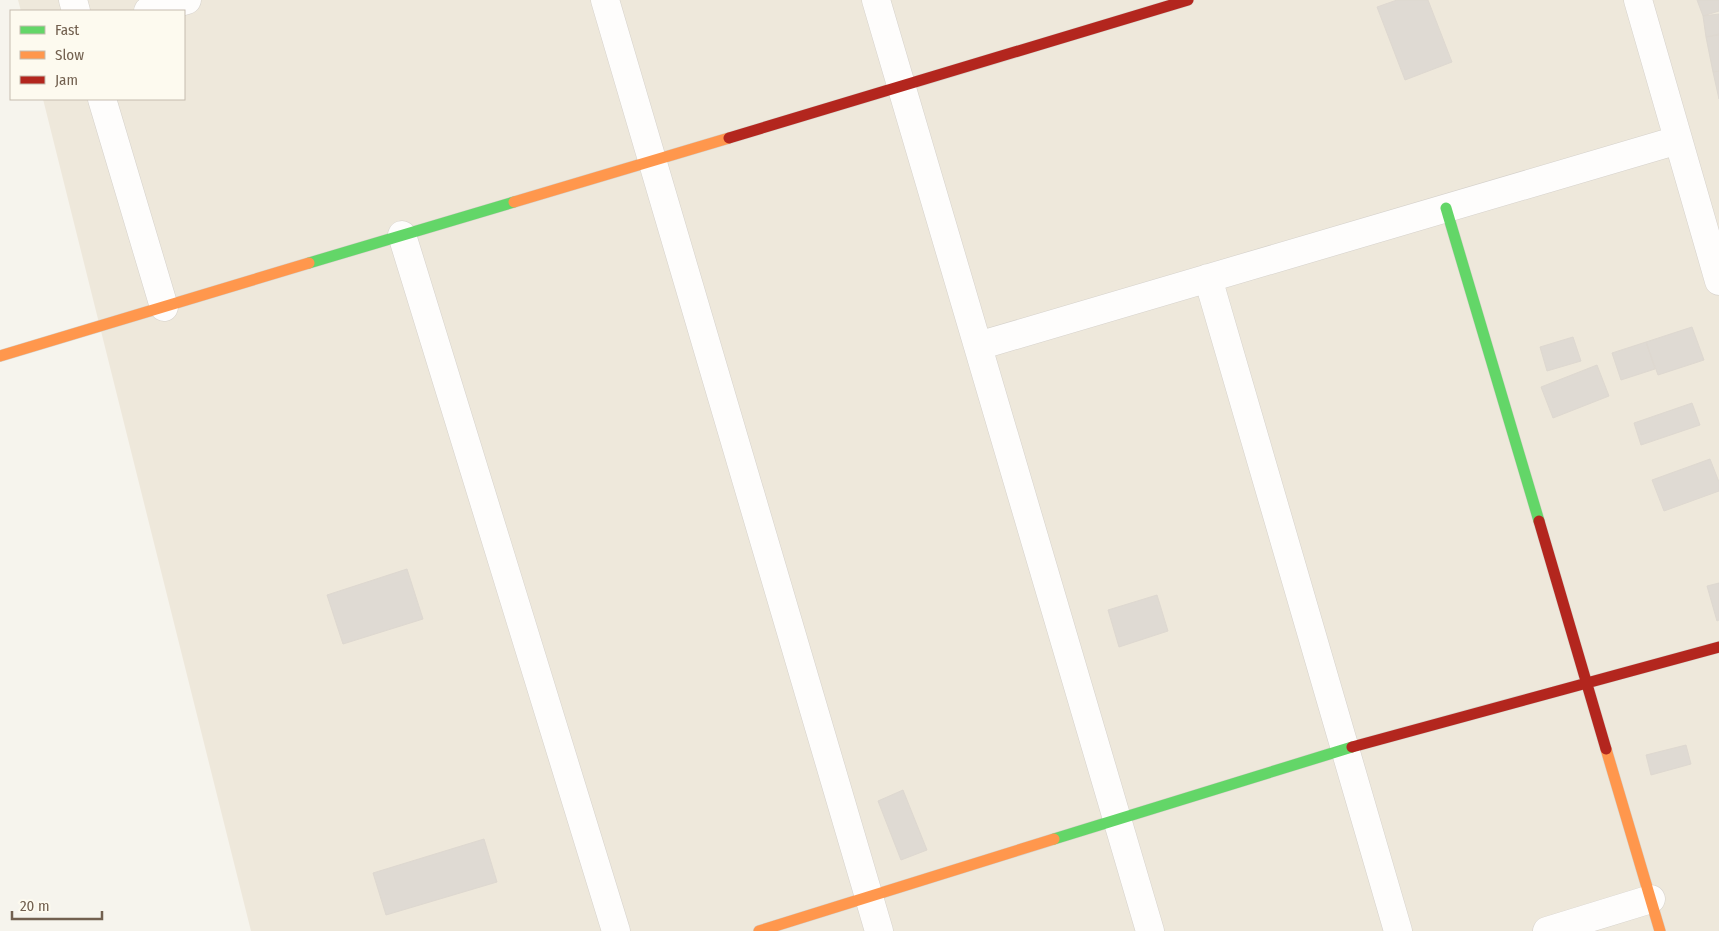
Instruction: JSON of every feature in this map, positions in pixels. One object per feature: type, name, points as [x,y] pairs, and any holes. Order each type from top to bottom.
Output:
[{"type":"street","points":[[151,10],[186,0]]},
{"type":"street","points":[[605,0],[879,931]]},
{"type":"street","points":[[876,0],[1150,931]]},
{"type":"street","points":[[0,356],[1188,0]]},
{"type":"street","points":[[1638,0],[1719,281]]},
{"type":"street","points":[[102,100],[164,307]]},
{"type":"street","points":[[978,346],[1678,140]]},
{"type":"street","points":[[1446,208],[1660,931]]},
{"type":"street","points":[[402,235],[616,931]]},
{"type":"street","points":[[1208,278],[1398,931]]},
{"type":"street","points":[[759,931],[1345,750],[1719,647]]},
{"type":"street","points":[[1547,931],[1651,899]]},
{"type":"shaded area","points":[[18,0],[1719,0],[1719,931],[251,931],[43,100],[185,100],[185,10],[21,10]]},
{"type":"building","points":[[1397,0],[1428,0],[1452,62],[1405,80],[1377,7]]},
{"type":"building","points":[[1697,0],[1719,0],[1719,11],[1703,16]]},
{"type":"building","points":[[1719,14],[1719,35],[1706,37],[1703,16]]},
{"type":"building","points":[[1719,34],[1719,71],[1713,72],[1706,37]]},
{"type":"building","points":[[1719,71],[1719,99],[1713,72]]},
{"type":"building","points":[[1692,327],[1704,360],[1658,375],[1646,342]]},
{"type":"building","points":[[1573,337],[1581,361],[1547,371],[1540,347]]},
{"type":"building","points":[[1646,342],[1655,369],[1621,380],[1612,353]]},
{"type":"building","points":[[1597,365],[1609,396],[1553,418],[1541,387]]},
{"type":"building","points":[[1692,403],[1700,425],[1641,445],[1634,423]]},
{"type":"building","points":[[1710,459],[1719,482],[1719,491],[1664,511],[1652,480]]},
{"type":"building","points":[[407,569],[423,619],[343,644],[327,595]]},
{"type":"building","points":[[1719,583],[1719,620],[1717,621],[1707,586]]},
{"type":"building","points":[[1157,595],[1168,631],[1119,647],[1108,610]]},
{"type":"building","points":[[1686,745],[1691,764],[1651,775],[1646,755]]},
{"type":"building","points":[[903,790],[927,850],[901,860],[878,801]]},
{"type":"building","points":[[484,839],[497,882],[386,915],[373,873]]},
{"type":"traffic: fast","points":[[309,263],[514,202]]},
{"type":"traffic: fast","points":[[1446,208],[1539,521]]},
{"type":"traffic: fast","points":[[1054,839],[1352,747]]},
{"type":"traffic: slow","points":[[514,202],[729,138]]},
{"type":"traffic: slow","points":[[0,356],[309,263]]},
{"type":"traffic: slow","points":[[1606,749],[1660,931]]},
{"type":"traffic: slow","points":[[759,931],[1054,839]]},
{"type":"traffic: jam","points":[[729,138],[1188,0]]},
{"type":"traffic: jam","points":[[1539,521],[1606,749]]},
{"type":"traffic: jam","points":[[1352,747],[1719,647]]}]
